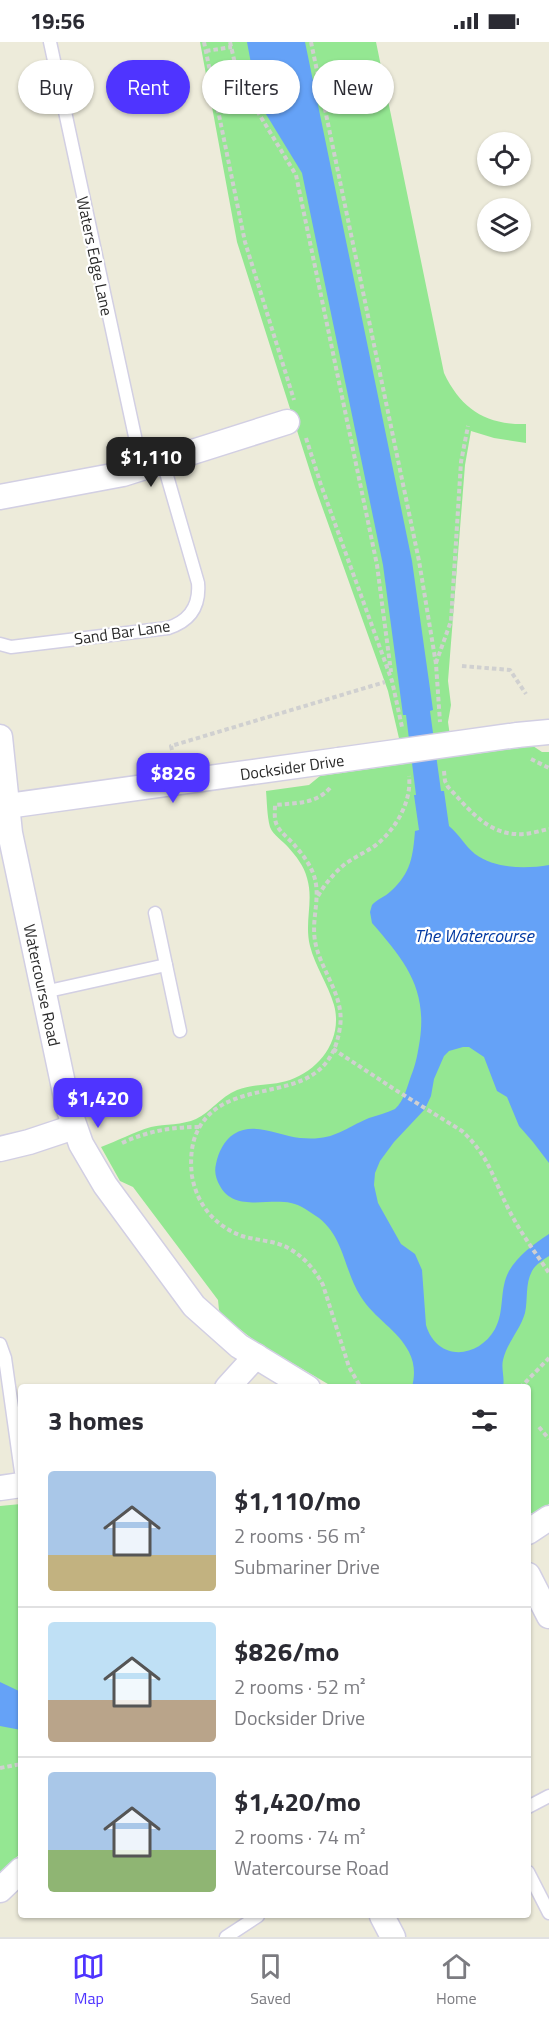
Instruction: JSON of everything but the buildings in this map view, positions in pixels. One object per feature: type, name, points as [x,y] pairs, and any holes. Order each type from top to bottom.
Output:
[{"type":"street","points":[[0,497],[103,479],[152,466],[295,419]]},
{"type":"street","name":"Docksider Drive","points":[[4,806],[338,772],[517,735],[549,732]]},
{"type":"street","name":"Watercourse Road","points":[[0,737],[4,806],[74,1127],[81,1144],[105,1185],[194,1306],[224,1334],[302,1384]]},
{"type":"street","points":[[0,1149],[74,1127]]},
{"type":"street","points":[[231,1384],[256,1356]]},
{"type":"street","points":[[0,1488],[18,1485]]},
{"type":"street","points":[[531,1530],[549,1518]]},
{"type":"street","points":[[531,1581],[549,1616]]},
{"type":"street","points":[[0,1890],[18,1873]]},
{"type":"street","points":[[383,1918],[393,1937]]},
{"type":"lane","name":"Waters Edge Lane","points":[[50,42],[152,466]]},
{"type":"lane","name":"Sand Bar Lane","points":[[0,644],[11,647],[168,628],[185,620],[191,613],[197,604],[198,583],[152,466]]},
{"type":"lane","points":[[155,913],[180,1031]]},
{"type":"lane","points":[[44,992],[166,965]]},
{"type":"lane","points":[[0,1344],[5,1358],[18,1451]]},
{"type":"lane","points":[[531,1805],[549,1796]]},
{"type":"lane","points":[[531,1878],[549,1913]]},
{"type":"lane","points":[[226,1937],[255,1918]]},
{"type":"path","points":[[204,42],[245,242],[295,419],[392,681]]},
{"type":"path","points":[[311,42],[419,561],[436,664],[441,731]]},
{"type":"path","points":[[206,51],[231,44],[239,81],[296,175],[377,565],[392,681],[403,728]]},
{"type":"path","points":[[436,664],[450,621],[461,462],[468,426]]},
{"type":"path","points":[[462,666],[510,670],[526,694]]},
{"type":"path","points":[[172,750],[171,746],[385,682]]},
{"type":"path","points":[[443,765],[446,784],[481,822],[503,833],[518,835],[549,829]]},
{"type":"path","points":[[318,896],[339,870],[356,856],[375,846],[394,826],[408,796],[408,770]]},
{"type":"path","points":[[338,772],[315,800],[275,805],[276,824],[306,859],[313,873],[318,896],[315,911],[315,940],[340,1008],[340,1029],[333,1049],[319,1069],[300,1082],[227,1101],[212,1112],[200,1127],[195,1138],[191,1167],[193,1184],[204,1209],[215,1220],[227,1229],[243,1236],[289,1248],[310,1265],[323,1285],[350,1367],[359,1384]]},
{"type":"path","points":[[333,1049],[462,1131],[479,1148],[494,1175],[508,1209],[549,1273]]},
{"type":"path","points":[[122,1143],[155,1131],[177,1127],[200,1127]]},
{"type":"path","points":[[524,1384],[549,1358]]},
{"type":"path","points":[[539,1427],[549,1439]]},
{"type":"path","points":[[0,1768],[18,1765]]},
{"type":"green space","points":[[200,42],[376,42],[380,60],[312,60],[312,114],[391,114],[444,373],[458,396],[476,412],[499,422],[526,424],[526,443],[494,438],[471,431],[465,465],[448,681],[451,705],[448,722],[453,757],[533,746],[542,752],[549,752],[549,1504],[531,1513],[531,1384],[328,1384],[255,1341],[223,1316],[219,1310],[218,1300],[133,1187],[120,1181],[101,1147],[151,1127],[196,1119],[237,1090],[290,1080],[301,1075],[320,1060],[332,1040],[336,1017],[334,1005],[315,961],[308,937],[310,895],[306,874],[297,858],[270,827],[266,791],[309,785],[320,776],[405,764],[388,691],[315,487],[237,242],[213,114],[300,114],[300,60],[203,60]]},
{"type":"green space","points":[[18,1504],[18,1856],[0,1872],[0,1506]]},
{"type":"water","name":"The Watercourse","points":[[247,42],[305,42],[312,76],[312,114],[320,114],[412,561],[433,710],[430,711],[441,791],[444,791],[449,826],[475,854],[492,863],[511,867],[549,865],[549,1163],[519,1126],[507,1097],[497,1091],[484,1057],[469,1047],[463,1047],[449,1051],[444,1056],[425,1109],[394,1142],[380,1161],[375,1173],[374,1185],[378,1203],[401,1244],[415,1254],[422,1270],[426,1325],[431,1337],[448,1350],[469,1351],[488,1339],[498,1322],[504,1285],[509,1271],[522,1255],[549,1234],[549,1256],[532,1271],[525,1313],[503,1360],[503,1384],[413,1384],[414,1369],[409,1352],[399,1337],[361,1297],[339,1245],[328,1226],[295,1204],[234,1199],[220,1186],[215,1170],[222,1147],[230,1137],[242,1130],[258,1129],[292,1137],[321,1138],[337,1134],[369,1118],[395,1109],[403,1098],[414,1067],[420,1039],[420,1004],[411,975],[394,949],[372,923],[370,912],[372,905],[389,893],[403,878],[410,864],[415,831],[419,830],[414,795],[416,795],[383,565],[302,173],[266,114],[300,114],[300,60],[250,60]]},
{"type":"water","points":[[0,1682],[18,1691],[18,1729],[0,1726]]}]
